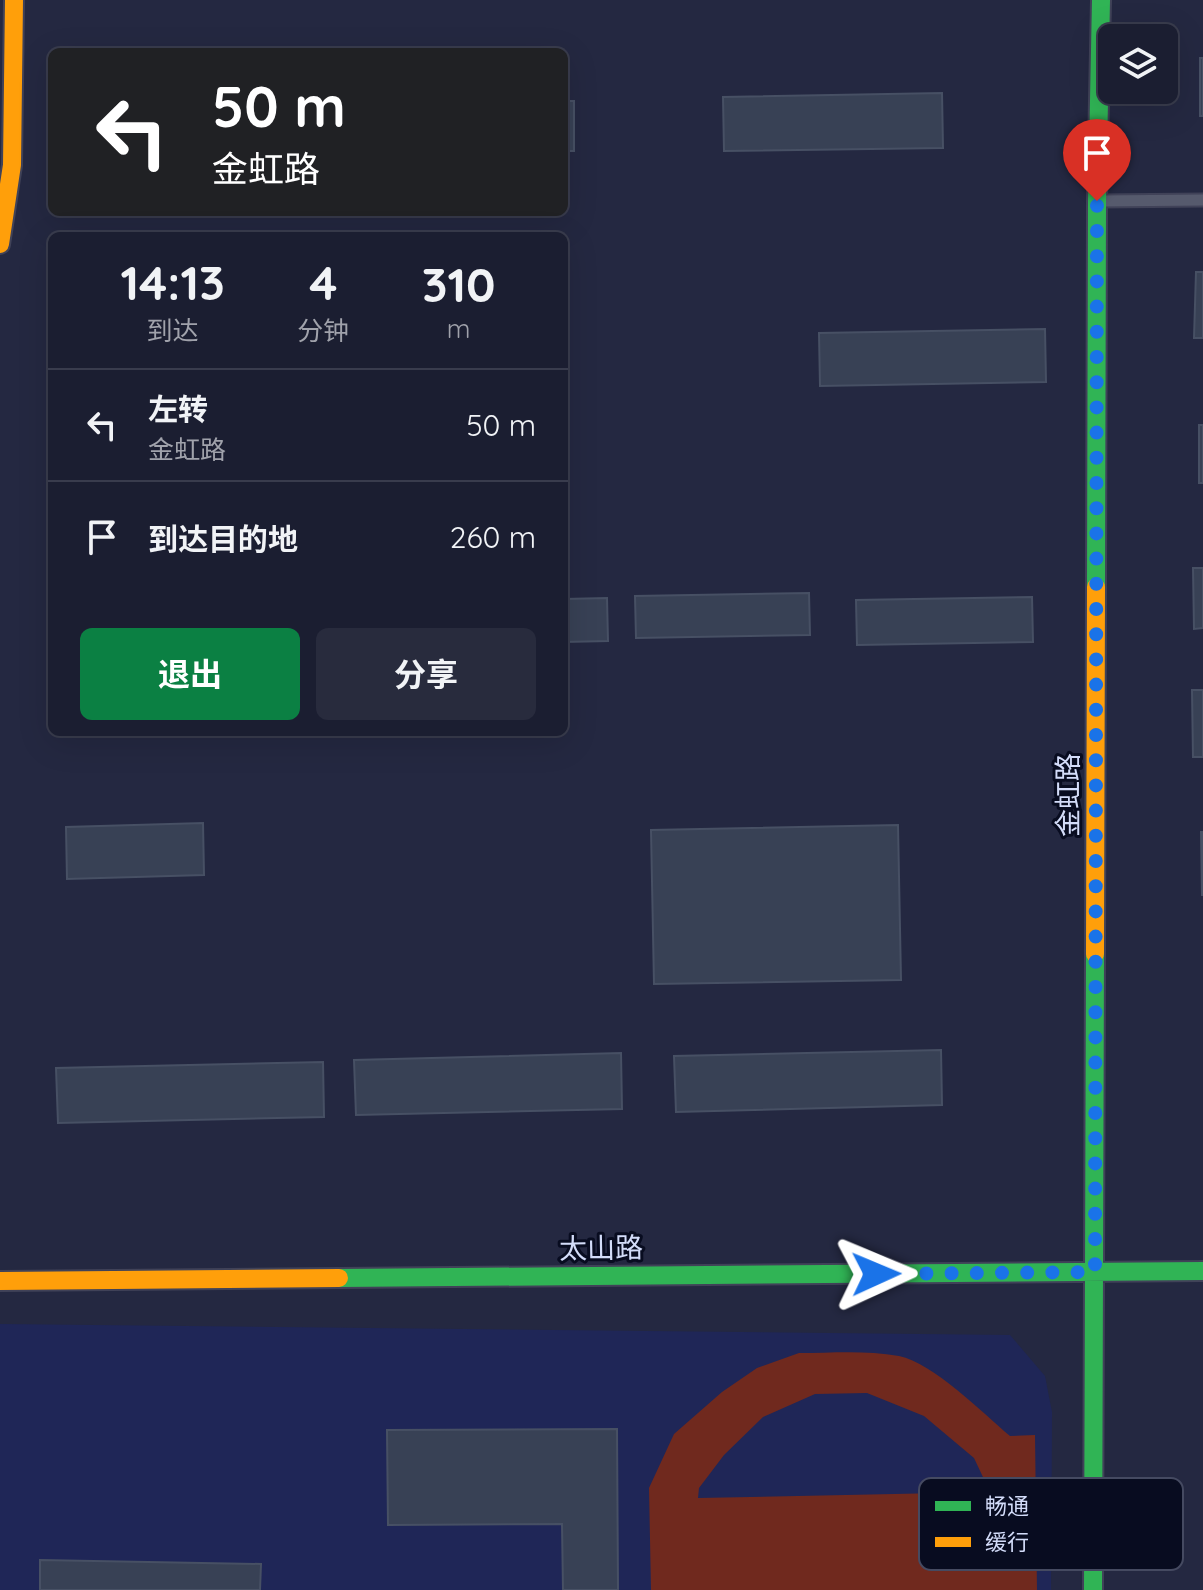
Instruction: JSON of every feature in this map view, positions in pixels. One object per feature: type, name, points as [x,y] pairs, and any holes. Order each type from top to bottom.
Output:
[{"type":"street","points":[[0,244],[12,165],[14,0]]},
{"type":"street","name":"金虹路","points":[[1094,1478],[1097,201],[1101,0]]},
{"type":"street","name":"太山路","points":[[0,1281],[1203,1271]]},
{"type":"street","name":"金虹路","points":[[1093,1570],[1093,1590]]},
{"type":"lane","points":[[1097,201],[1203,200]]},
{"type":"shaded area","points":[[0,1324],[1010,1335],[1045,1376],[1052,1412],[1052,1478],[919,1478],[919,1570],[1051,1570],[1051,1590],[0,1590]]},
{"type":"shaded area","points":[[799,1353],[887,1354],[912,1361],[942,1378],[1010,1436],[1035,1435],[1036,1478],[983,1478],[974,1458],[924,1416],[867,1393],[815,1394],[763,1417],[724,1455],[699,1488],[698,1498],[919,1493],[919,1570],[1037,1570],[1037,1590],[651,1590],[649,1488],[674,1434],[722,1392],[757,1368]]},
{"type":"building","points":[[1200,58],[1203,58],[1203,116],[1200,116]]},
{"type":"building","points":[[942,93],[943,148],[724,151],[723,97]]},
{"type":"building","points":[[568,101],[574,101],[574,151],[568,151]]},
{"type":"building","points":[[1196,272],[1203,272],[1203,338],[1194,338]]},
{"type":"building","points":[[1045,329],[1046,382],[820,386],[819,333]]},
{"type":"building","points":[[1199,425],[1203,425],[1203,483],[1199,483]]},
{"type":"building","points":[[1193,568],[1203,568],[1203,628],[1194,629]]},
{"type":"building","points":[[809,593],[810,635],[636,638],[635,596]]},
{"type":"building","points":[[1032,597],[1033,642],[857,645],[856,600]]},
{"type":"building","points":[[607,598],[608,641],[568,642],[568,599]]},
{"type":"building","points":[[1192,690],[1203,690],[1203,757],[1193,757]]},
{"type":"building","points":[[203,823],[204,875],[67,879],[66,827]]},
{"type":"building","points":[[898,825],[901,980],[654,984],[651,830]]},
{"type":"building","points":[[1203,832],[1203,895],[1202,895]]},
{"type":"building","points":[[941,1050],[942,1105],[676,1112],[674,1056]]},
{"type":"building","points":[[621,1053],[622,1109],[356,1115],[354,1060]]},
{"type":"building","points":[[323,1062],[324,1117],[58,1123],[56,1068]]},
{"type":"building","points":[[617,1429],[618,1590],[563,1590],[562,1524],[388,1525],[387,1430]]},
{"type":"building","points":[[40,1560],[261,1564],[260,1590],[40,1590]]},
{"type":"traffic: fast","points":[[1096,587],[1101,0]]},
{"type":"traffic: fast","points":[[1093,1478],[1095,954]]},
{"type":"traffic: fast","points":[[339,1278],[1203,1271]]},
{"type":"traffic: fast","points":[[1093,1570],[1093,1590]]},
{"type":"traffic: slow","points":[[0,244],[12,165],[14,0]]},
{"type":"traffic: slow","points":[[1095,954],[1096,587]]},
{"type":"traffic: slow","points":[[0,1281],[339,1278]]},
{"type":"route","points":[[876,1274],[1095,1272],[1097,201]]}]
